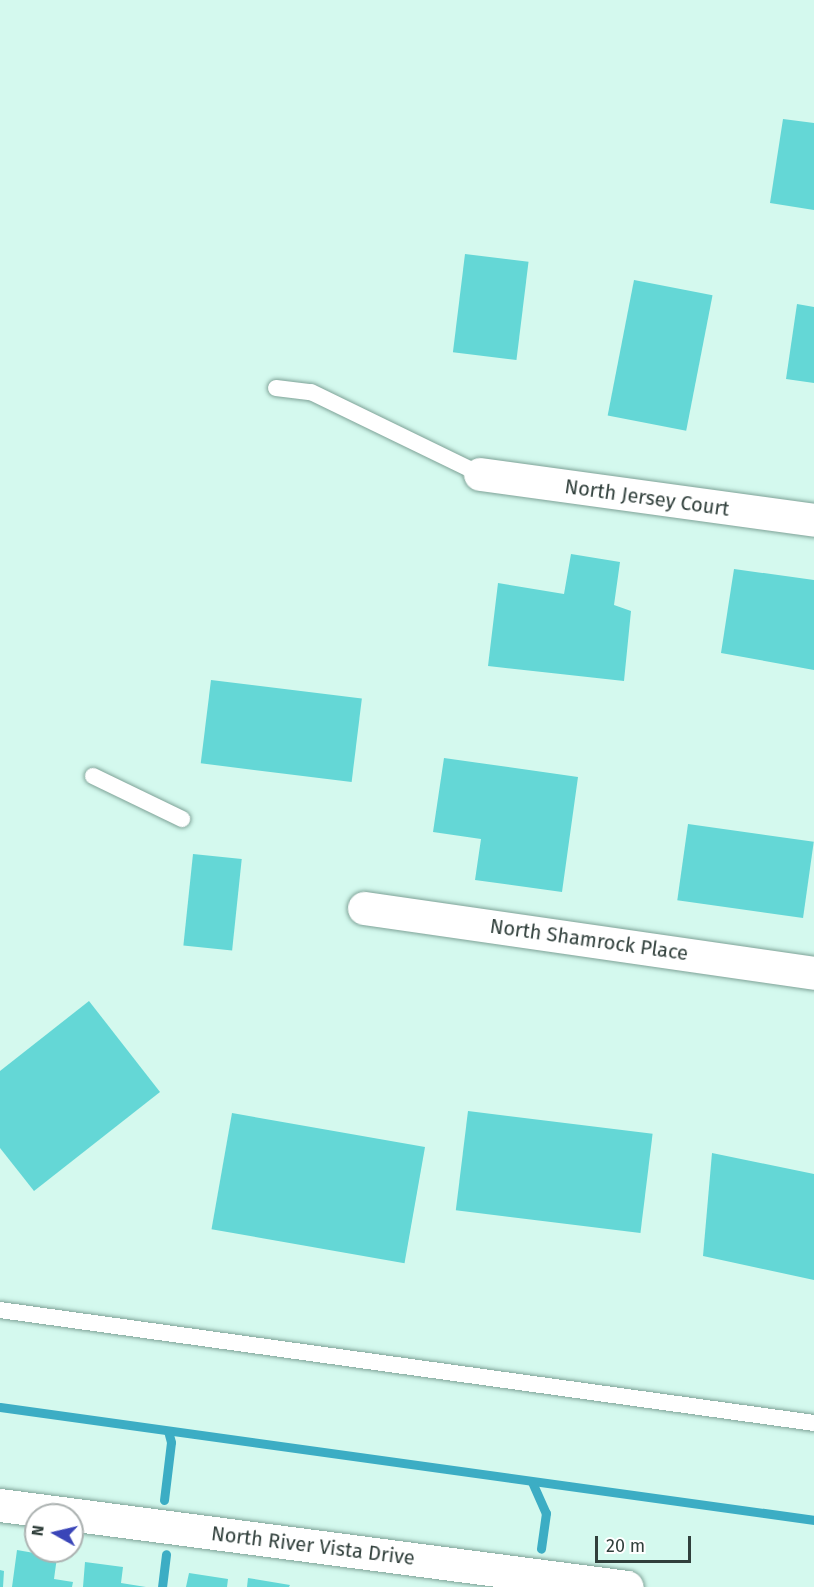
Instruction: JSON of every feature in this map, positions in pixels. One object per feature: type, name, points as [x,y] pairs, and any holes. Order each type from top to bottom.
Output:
[{"type":"street","name":"North Jersey Court","points":[[480,474],[814,520]]},
{"type":"street","name":"North Shamrock Place","points":[[364,908],[814,972]]},
{"type":"street","name":"North River Vista Drive","points":[[0,1505],[627,1587]]},
{"type":"lane","points":[[276,388],[311,392],[480,474]]},
{"type":"lane","points":[[93,776],[182,819]]},
{"type":"lane","points":[[0,1310],[814,1423]]},
{"type":"building","points":[[783,119],[814,123],[814,210],[770,203]]},
{"type":"building","points":[[465,254],[529,262],[516,360],[453,352]]},
{"type":"building","points":[[634,280],[713,295],[686,431],[608,415]]},
{"type":"building","points":[[797,304],[814,307],[814,383],[786,379]]},
{"type":"building","points":[[571,554],[620,562],[614,605],[631,611],[624,681],[488,666],[498,583],[564,594]]},
{"type":"building","points":[[734,569],[814,580],[814,670],[721,653]]},
{"type":"building","points":[[211,680],[362,699],[352,782],[201,763]]},
{"type":"building","points":[[444,758],[578,777],[562,892],[475,880],[481,839],[433,832]]},
{"type":"building","points":[[688,824],[814,842],[803,918],[677,900]]},
{"type":"building","points":[[193,854],[242,859],[232,951],[183,945]]},
{"type":"building","points":[[89,1001],[160,1092],[34,1191],[0,1148],[0,1071]]},
{"type":"building","points":[[468,1111],[653,1134],[640,1233],[456,1210]]},
{"type":"building","points":[[232,1113],[425,1147],[405,1263],[212,1229]]},
{"type":"building","points":[[712,1153],[814,1174],[814,1280],[703,1256]]},
{"type":"building","points":[[17,1550],[24,1551],[24,1563],[56,1563],[54,1579],[73,1582],[72,1587],[12,1587]]},
{"type":"building","points":[[85,1562],[123,1567],[121,1583],[146,1587],[83,1587]]},
{"type":"building","points":[[0,1570],[4,1571],[3,1587],[0,1587]]},
{"type":"building","points":[[189,1573],[228,1579],[227,1587],[186,1587]]},
{"type":"building","points":[[248,1578],[290,1585],[289,1587],[247,1587]]},
{"type":"waterway","points":[[0,1407],[814,1520]]},
{"type":"waterway","points":[[164,1500],[171,1442],[168,1431]]},
{"type":"waterway","points":[[532,1482],[546,1513],[541,1549]]},
{"type":"waterway","points":[[162,1587],[166,1554]]}]
